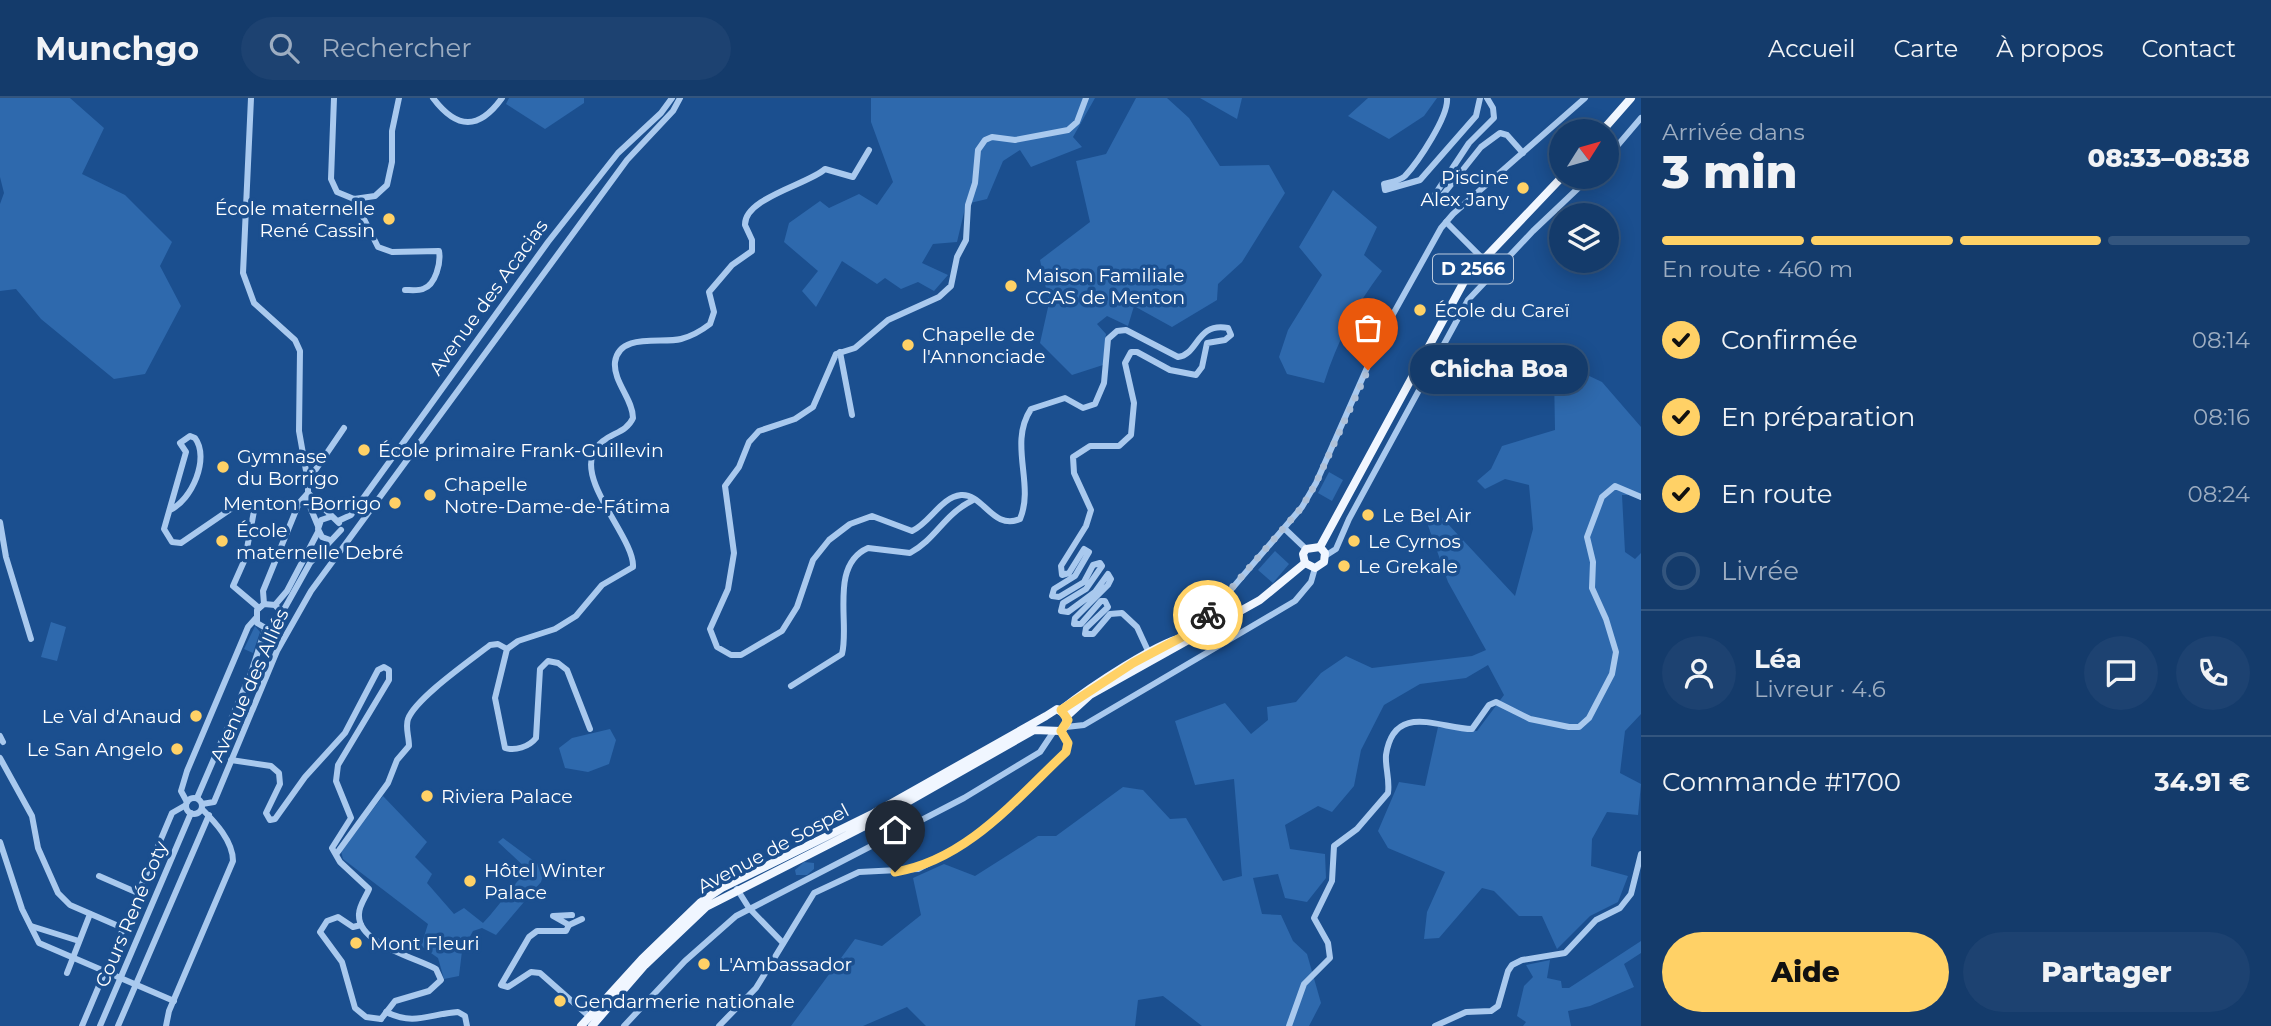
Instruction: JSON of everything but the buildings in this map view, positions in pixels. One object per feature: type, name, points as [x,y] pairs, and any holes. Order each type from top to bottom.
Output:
[{"type":"main road","points":[[1613,119],[1632,98]]},
{"type":"main road","name":"D 2566","points":[[1320,547],[1466,278],[1482,258],[1550,189]]},
{"type":"main road","points":[[1320,547],[1325,556],[1321,565],[1315,568],[1305,563],[1303,557],[1306,548],[1320,547]]},
{"type":"main road","points":[[1046,716],[1057,729],[1064,713],[1149,653],[1260,600],[1305,563]]},
{"type":"main road","points":[[1064,713],[1187,636]]},
{"type":"main road","name":"Avenue de Sospel","points":[[735,886],[874,813],[1054,709],[1064,713]]},
{"type":"main road","name":"Avenue de Sospel","points":[[581,1026],[592,1022],[680,920],[701,902],[867,825],[1034,730],[1057,729]]},
{"type":"street","points":[[251,98],[243,273],[254,303],[295,340],[300,351],[298,420],[308,478],[308,502],[324,539],[333,538]]},
{"type":"street","points":[[334,98],[331,179],[337,192],[354,199],[375,196],[387,185],[392,162],[392,131],[399,98]]},
{"type":"street","points":[[433,98],[452,117],[470,122],[483,119],[502,98]]},
{"type":"street","name":"Avenue des Acacias","points":[[338,521],[351,515],[462,359],[618,153],[672,98]]},
{"type":"street","name":"Avenue des Acacias","points":[[340,551],[356,525],[626,160],[673,111],[680,98]]},
{"type":"street","points":[[1086,98],[1077,122],[1068,130],[1014,139],[992,137],[985,140],[978,150],[975,183],[968,205],[966,240],[957,257],[951,286],[939,297],[888,320],[862,344],[833,357],[813,407],[795,419],[769,426],[753,438],[725,486],[734,553],[728,589],[710,629],[713,642],[723,652],[731,655],[746,653],[782,631],[797,607],[813,560],[829,541],[850,524],[872,516],[912,531],[960,495],[973,500],[996,517],[1010,522],[1020,519],[1023,478],[1020,438],[1027,416],[1037,405],[1065,398],[1083,408],[1095,404],[1104,383],[1108,339],[1117,331],[1126,330],[1178,357],[1189,352],[1205,332],[1228,328],[1231,335],[1228,338],[1207,344],[1202,367],[1196,375],[1170,370],[1137,352],[1131,352],[1125,363],[1134,403],[1131,435],[1119,446],[1090,446],[1073,457],[1074,473],[1091,510],[1086,526],[1061,566],[1062,575],[1069,573],[1080,552],[1086,550],[1088,555],[1075,576],[1054,589],[1052,596],[1059,597],[1077,587],[1093,565],[1100,563],[1101,566],[1086,589],[1063,603],[1061,611],[1068,612],[1090,596],[1108,574],[1111,579],[1108,585],[1075,618],[1074,624],[1081,624],[1101,601],[1105,601],[1108,607],[1086,628],[1086,634],[1093,634],[1110,614],[1122,613],[1137,627],[1149,653]]},
{"type":"street","points":[[1447,98],[1447,109],[1418,157],[1404,176],[1384,184],[1385,190],[1420,180],[1476,116],[1480,98]]},
{"type":"street","points":[[1487,98],[1493,108],[1494,118],[1469,143],[1432,199],[1438,201],[1481,147],[1500,133],[1507,135],[1523,153]]},
{"type":"street","points":[[1187,636],[1184,631],[1211,613],[1285,529],[1316,483],[1382,334],[1446,222],[1586,98]]},
{"type":"street","points":[[1619,144],[1641,118]]},
{"type":"street","points":[[590,729],[567,670],[558,663],[548,661],[540,669],[536,738],[528,746],[511,750],[505,748],[495,698],[508,649],[519,641],[555,629],[576,616],[602,585],[633,567],[631,552],[599,492],[591,464],[600,441],[625,428],[633,418],[615,362],[621,350],[635,342],[680,339],[710,324],[714,312],[709,292],[732,265],[752,251],[752,240],[745,225],[749,213],[788,187],[815,178],[825,169],[853,177],[869,150]]},
{"type":"street","points":[[1325,556],[1339,543],[1448,333],[1468,300],[1494,270],[1578,189]]},
{"type":"street","points":[[354,199],[355,206],[378,247],[392,252],[439,251],[439,264],[428,286],[423,290],[405,290]]},
{"type":"street","points":[[1446,222],[1494,270]]},
{"type":"street","points":[[840,352],[852,415]]},
{"type":"street","points":[[308,478],[344,428]]},
{"type":"street","points":[[170,510],[192,490],[201,450],[195,438],[190,436],[180,443],[186,452],[164,528],[168,540],[175,543],[187,539],[244,501],[252,506],[245,559],[233,586],[262,606],[275,605],[287,591],[323,518],[330,517]]},
{"type":"street","points":[[1289,1026],[1304,985],[1330,958],[1328,943],[1314,918],[1332,881],[1334,846],[1357,829],[1388,793],[1386,757],[1394,735],[1406,724],[1420,719],[1458,729],[1472,729],[1479,723],[1489,705],[1496,702],[1530,719],[1569,727],[1579,727],[1589,718],[1612,674],[1616,652],[1592,588],[1592,562],[1587,537],[1607,490],[1615,486],[1621,487],[1641,497]]},
{"type":"street","points":[[309,493],[330,517],[338,521],[341,530]]},
{"type":"street","points":[[265,630],[198,813],[191,813],[181,791],[187,771],[248,627],[262,606],[263,591],[299,503],[309,493]]},
{"type":"street","points":[[790,686],[842,654],[842,598],[856,556],[868,548],[903,555],[910,553],[927,541],[956,508],[973,500]]},
{"type":"street","points":[[0,522],[6,558],[32,639]]},
{"type":"street","points":[[279,626],[282,613],[310,564],[341,530],[356,525]]},
{"type":"street","points":[[1285,529],[1306,548]]},
{"type":"street","points":[[333,538],[340,551]]},
{"type":"street","name":"Avenue des Alliés","points":[[201,803],[214,802],[287,632],[340,551]]},
{"type":"street","points":[[624,1026],[712,934],[748,908],[964,798],[1040,752],[1057,729],[1084,725],[1278,613],[1307,588],[1315,568]]},
{"type":"street","points":[[275,605],[282,613]]},
{"type":"street","points":[[256,618],[265,630]]},
{"type":"street","points":[[279,626],[287,632]]},
{"type":"street","points":[[265,630],[279,626]]},
{"type":"street","points":[[337,853],[382,791],[397,760],[408,746],[407,727],[411,713],[446,680],[490,645],[498,644],[508,649]]},
{"type":"street","points":[[231,760],[271,766],[279,773],[280,784],[266,813],[271,820],[275,819],[305,777],[345,733],[379,670],[384,667],[388,670],[389,680],[336,775],[351,818],[333,846],[340,862],[369,889],[358,915],[361,925],[384,947],[432,966],[440,974],[438,986],[399,999],[386,1012],[383,1023],[366,1017],[355,1008],[342,962],[320,932],[332,918],[338,917],[353,927],[361,925]]},
{"type":"street","points":[[719,1026],[756,988],[814,893],[859,872],[885,873],[918,869],[954,849],[999,818],[1066,752],[1068,743],[1057,729]]},
{"type":"street","points":[[0,758],[32,816],[38,848],[58,893],[65,901],[123,928]]},
{"type":"street","points":[[82,1026],[172,813],[186,803],[201,803]]},
{"type":"street","points":[[166,1026],[233,861],[231,849],[201,803]]},
{"type":"street","name":"Cours René Coty","points":[[100,1026],[191,813]]},
{"type":"street","points":[[118,1026],[209,815]]},
{"type":"street","points":[[0,842],[39,943],[174,1001]]},
{"type":"street","points":[[1435,1026],[1466,1012],[1491,1011],[1498,1006],[1512,965],[1522,960],[1565,953],[1596,920],[1620,908],[1630,894],[1641,854]]},
{"type":"street","points":[[99,876],[138,893]]},
{"type":"street","points":[[735,886],[748,908],[783,943]]},
{"type":"street","points":[[68,973],[90,914]]},
{"type":"street","points":[[569,925],[553,916],[572,915]]},
{"type":"street","points":[[582,919],[569,925],[566,931],[537,931],[528,937],[501,985],[508,987],[531,972],[540,973],[592,1022]]},
{"type":"street","points":[[31,926],[79,941]]},
{"type":"street","points":[[386,1012],[399,1020],[418,1021],[458,1012],[465,1016],[467,1026]]},
{"type":"shaded area","points":[[0,98],[70,98],[104,128],[82,174],[125,195],[172,242],[160,266],[181,306],[145,374],[114,379],[41,319],[16,289],[0,291],[0,204],[4,193],[0,177]]},
{"type":"shaded area","points":[[509,98],[584,98],[584,103],[545,129],[506,104]]},
{"type":"shaded area","points":[[871,98],[1095,98],[1073,137],[1082,147],[1031,167],[1020,150],[1003,161],[987,199],[966,204],[957,242],[933,244],[922,263],[948,275],[934,291],[918,282],[901,289],[885,278],[877,284],[842,261],[816,307],[802,291],[818,271],[784,242],[789,223],[820,201],[829,208],[859,194],[877,205],[893,182],[871,122]]},
{"type":"shaded area","points":[[1136,98],[1167,98],[1189,118],[1220,166],[1269,165],[1285,193],[1242,262],[1218,284],[1217,300],[1172,327],[1134,306],[1128,326],[1107,316],[1097,324],[1106,334],[1103,365],[1072,375],[1040,343],[1049,303],[1040,260],[1090,222],[1076,161],[1106,154]]},
{"type":"shaded area","points":[[1200,98],[1242,98],[1237,119]]},
{"type":"shaded area","points":[[1368,98],[1437,98],[1424,116],[1389,139],[1348,116]]},
{"type":"shaded area","points":[[1333,190],[1377,227],[1364,255],[1382,271],[1348,324],[1324,383],[1287,374],[1279,357],[1288,330],[1322,275],[1299,247]]},
{"type":"shaded area","points":[[1583,373],[1602,382],[1641,427],[1641,495],[1622,495],[1625,552],[1635,559],[1641,553],[1641,714],[1625,731],[1620,773],[1641,784],[1638,815],[1607,812],[1592,839],[1591,866],[1628,876],[1618,902],[1590,916],[1557,949],[1542,916],[1519,916],[1494,891],[1482,888],[1439,938],[1424,939],[1427,912],[1445,872],[1388,848],[1378,831],[1399,782],[1425,786],[1438,727],[1477,731],[1504,695],[1488,665],[1466,678],[1420,684],[1384,705],[1361,750],[1354,786],[1332,812],[1318,806],[1285,825],[1290,849],[1325,854],[1326,878],[1307,902],[1285,898],[1278,874],[1253,878],[1262,914],[1281,915],[1293,941],[1307,954],[1321,1003],[1309,1026],[1202,1026],[1163,996],[1138,1000],[1135,1026],[926,1026],[907,1007],[863,1026],[791,1026],[855,939],[882,946],[921,915],[913,878],[944,864],[975,876],[1038,836],[1056,836],[1123,787],[1143,790],[1170,819],[1186,818],[1223,881],[1242,876],[1234,779],[1195,785],[1175,721],[1225,703],[1251,734],[1268,720],[1267,707],[1296,702],[1321,673],[1346,656],[1372,668],[1472,656],[1486,650],[1448,582],[1425,517],[1434,509],[1515,596],[1533,529],[1529,485],[1505,479],[1485,489],[1477,481],[1491,469],[1502,446],[1555,430],[1554,374]]},
{"type":"shaded area","points":[[1329,472],[1343,480],[1332,501],[1318,493]]},
{"type":"shaded area","points":[[1275,551],[1289,564],[1273,583],[1258,570]]},
{"type":"shaded area","points":[[51,622],[66,627],[57,661],[41,657]]},
{"type":"shaded area","points":[[255,626],[260,632],[253,653],[244,649]]},
{"type":"shaded area","points":[[610,729],[616,740],[609,764],[588,772],[565,768],[559,748],[572,738]]},
{"type":"shaded area","points":[[383,796],[427,842],[415,857],[432,874],[427,883],[454,914],[464,908],[483,923],[528,870],[498,842],[503,838],[538,864],[543,875],[541,882],[496,935],[482,928],[473,931],[462,951],[459,976],[444,979],[438,958],[421,946],[428,924],[343,859],[341,851]]},
{"type":"shaded area","points":[[804,862],[814,863],[814,869],[807,875],[796,875],[795,870]]},
{"type":"shaded area","points":[[1641,941],[1641,953],[1624,964],[1634,987],[1590,1006],[1568,1011],[1571,1026],[1523,1026],[1526,1022],[1517,1016],[1524,986],[1533,977],[1526,965],[1550,960],[1547,978],[1561,981],[1562,988],[1569,988]]},
{"type":"way so far","points":[[1208,615],[1302,507],[1316,483],[1368,370]]},
{"type":"place","name":"Piscine Alex Jany","points":[[1523,188]]},
{"type":"place","name":"École maternelle René Cassin","points":[[389,219]]},
{"type":"place","name":"Maison Familiale CCAS de Menton","points":[[1011,286]]},
{"type":"place","name":"École du Careï","points":[[1420,310]]},
{"type":"place","name":"Chapelle de l'Annonciade","points":[[908,345]]},
{"type":"place","name":"Chicha Boa","points":[[1368,370]]},
{"type":"place","name":"École primaire Frank-Guillevin","points":[[364,450]]},
{"type":"place","name":"Gymnase du Borrigo","points":[[223,467]]},
{"type":"place","name":"Chapelle Notre-Dame-de-Fátima","points":[[430,495]]},
{"type":"place","name":"Menton -Borrigo","points":[[395,503]]},
{"type":"place","name":"Le Bel Air","points":[[1368,515]]},
{"type":"place","name":"École maternelle Debré","points":[[222,541]]},
{"type":"place","name":"Le Cyrnos","points":[[1354,541]]},
{"type":"place","name":"Le Grekale","points":[[1344,566]]},
{"type":"place","name":"Le Val d'Anaud","points":[[196,716]]},
{"type":"place","name":"Le San Angelo","points":[[177,749]]},
{"type":"place","name":"Riviera Palace","points":[[427,796]]},
{"type":"place","name":"Hôtel Winter Palace","points":[[470,881]]},
{"type":"place","name":"Mont Fleuri","points":[[356,943]]},
{"type":"place","name":"L'Ambassador","points":[[704,964]]},
{"type":"place","name":"Gendarmerie nationale","points":[[560,1001]]},
{"type":"route","points":[[895,872],[918,869],[954,849],[999,818],[1066,752],[1068,743],[1061,731],[1068,720],[1061,710],[1133,663],[1182,637],[1184,631],[1208,615]]}]
